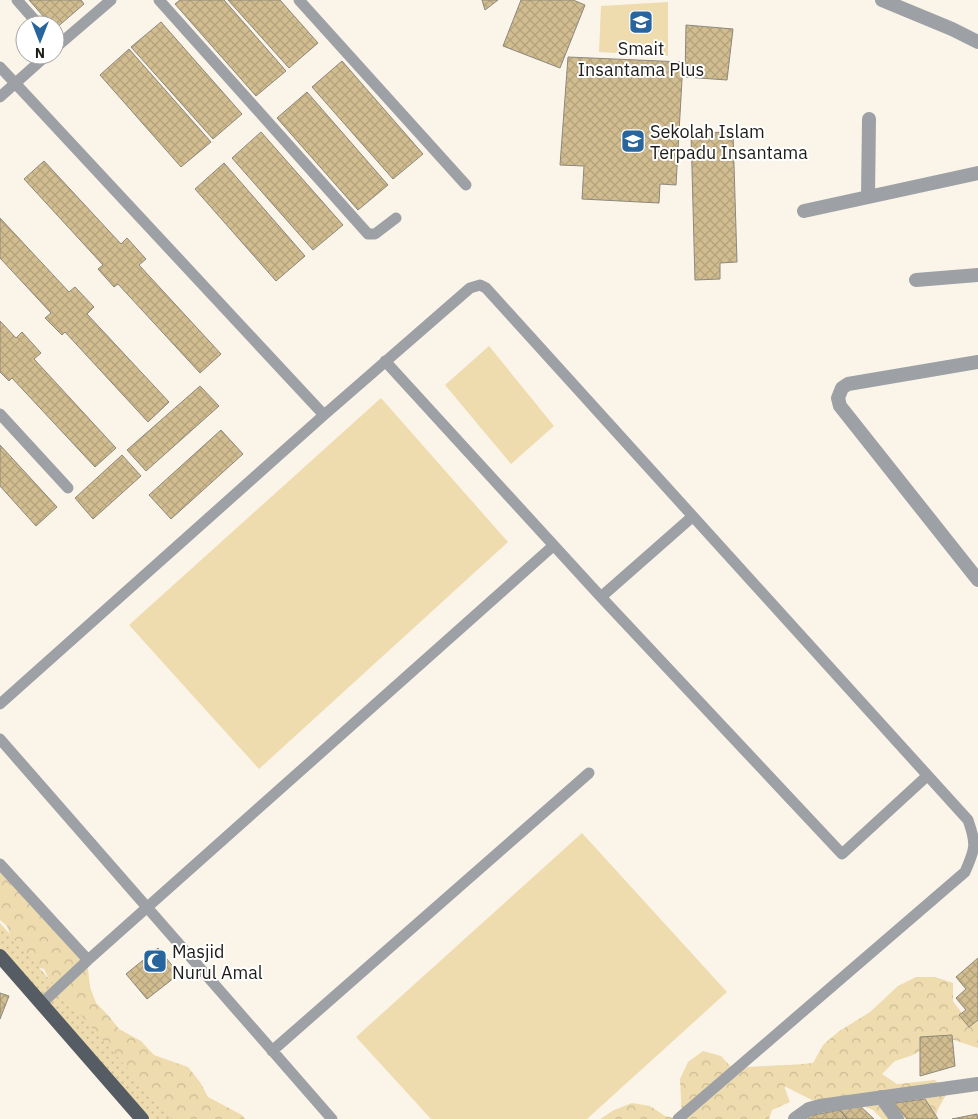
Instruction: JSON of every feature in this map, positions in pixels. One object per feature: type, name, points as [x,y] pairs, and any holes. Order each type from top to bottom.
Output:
[{"type":"main road","points":[[0,956],[142,1119]]},
{"type":"street","points":[[882,0],[978,42]]},
{"type":"street","points":[[868,197],[869,119]]},
{"type":"street","points":[[804,211],[978,173]]},
{"type":"street","points":[[916,280],[978,275]]},
{"type":"street","points":[[978,362],[848,384],[842,388],[838,398],[840,406],[978,580]]},
{"type":"street","points":[[795,1119],[809,1109],[820,1106],[978,1084]]},
{"type":"street","points":[[881,1097],[897,1119]]},
{"type":"lane","points":[[17,0],[30,15]]},
{"type":"lane","points":[[65,38],[111,0]]},
{"type":"lane","points":[[159,0],[368,234],[375,234],[396,218]]},
{"type":"lane","points":[[299,0],[466,185]]},
{"type":"lane","points":[[0,96],[36,65]]},
{"type":"lane","points":[[0,67],[324,415]]},
{"type":"lane","points":[[0,704],[385,361],[470,288],[480,285],[486,288],[926,776],[968,820],[974,837],[974,851],[965,872],[678,1119]]},
{"type":"lane","points":[[385,361],[553,546],[842,854],[926,776]]},
{"type":"lane","points":[[0,414],[68,488]]},
{"type":"lane","points":[[601,597],[692,517]]},
{"type":"lane","points":[[41,1004],[553,546]]},
{"type":"lane","points":[[0,739],[332,1119]]},
{"type":"lane","points":[[272,1051],[589,773]]},
{"type":"lane","points":[[0,864],[88,960]]},
{"type":"green space","points":[[668,2],[668,56],[599,52],[601,6]]},
{"type":"green space","points":[[489,346],[554,426],[511,464],[445,385]]},
{"type":"green space","points":[[381,398],[508,542],[259,769],[129,625]]},
{"type":"green space","points":[[582,833],[727,992],[587,1119],[431,1119],[356,1037]]},
{"type":"green space","points":[[0,867],[79,953],[88,969],[90,987],[96,1003],[119,1029],[141,1041],[154,1055],[188,1067],[200,1082],[208,1097],[242,1115],[245,1119],[149,1119],[53,987],[44,969],[24,963],[14,945],[7,926],[0,920]]},
{"type":"green space","points":[[0,923],[172,1119],[146,1119],[0,953]]},
{"type":"green space","points":[[916,977],[935,977],[953,983],[953,1001],[964,1016],[978,1016],[978,1048],[951,1039],[932,1044],[913,1055],[895,1061],[882,1074],[897,1084],[935,1080],[947,1093],[935,1119],[882,1119],[873,1110],[852,1102],[832,1099],[812,1100],[784,1086],[790,1102],[772,1110],[769,1119],[682,1119],[680,1079],[688,1062],[703,1051],[721,1056],[733,1069],[813,1063],[823,1045],[838,1032],[870,1012],[898,986]]},
{"type":"green space","points":[[632,1103],[650,1106],[665,1116],[678,1119],[600,1119],[614,1110]]},
{"type":"building","points":[[29,0],[81,0],[84,4],[65,20],[65,15],[42,15]]},
{"type":"building","points":[[180,0],[224,0],[286,71],[256,96],[175,4]]},
{"type":"building","points":[[228,0],[280,0],[318,43],[289,68]]},
{"type":"building","points":[[482,0],[498,0],[485,10]]},
{"type":"building","points":[[521,0],[573,0],[585,5],[560,68],[503,46]]},
{"type":"building","points":[[161,22],[242,114],[213,139],[131,47]]},
{"type":"building","points":[[686,25],[733,29],[727,80],[685,77]]},
{"type":"building","points":[[129,49],[211,142],[181,167],[100,75]]},
{"type":"building","points":[[568,57],[683,62],[676,185],[660,184],[659,203],[582,199],[584,166],[560,165]]},
{"type":"building","points":[[342,61],[423,154],[393,179],[312,87]]},
{"type":"building","points":[[307,92],[388,185],[358,210],[277,118]]},
{"type":"building","points":[[261,132],[343,225],[313,250],[232,158]]},
{"type":"building","points":[[733,132],[737,262],[720,263],[720,279],[695,280],[691,133]]},
{"type":"building","points":[[44,161],[121,244],[127,238],[146,259],[139,265],[221,354],[200,373],[118,284],[114,287],[98,269],[103,265],[24,179]]},
{"type":"building","points":[[224,163],[305,256],[276,281],[195,189]]},
{"type":"building","points":[[0,218],[69,292],[75,287],[94,307],[87,314],[169,402],[148,422],[65,332],[62,335],[45,318],[51,313],[0,258]]},
{"type":"building","points":[[0,321],[16,338],[22,332],[41,353],[34,359],[116,448],[95,467],[12,378],[9,381],[0,372]]},
{"type":"building","points":[[200,386],[219,406],[146,471],[127,450]]},
{"type":"building","points":[[221,430],[243,454],[171,519],[149,495]]},
{"type":"building","points":[[0,445],[57,507],[36,526],[0,486]]},
{"type":"building","points":[[122,455],[141,476],[93,519],[75,498]]},
{"type":"building","name":"Masjid Nurul Amal","points":[[158,948],[179,974],[147,999],[126,974]]},
{"type":"building","points":[[978,958],[978,1020],[969,1027],[959,1015],[966,1010],[956,998],[966,989],[956,977]]},
{"type":"building","points":[[0,993],[9,996],[0,1019]]},
{"type":"building","points":[[952,1035],[955,1066],[920,1076],[920,1037]]},
{"type":"building","points":[[925,1099],[938,1119],[907,1119],[894,1103]]},
{"type":"building","points":[[858,1104],[874,1119],[847,1119],[840,1110]]},
{"type":"building","points":[[840,1110],[847,1119],[809,1119],[808,1116]]},
{"type":"building","points":[[977,1114],[978,1119],[952,1119]]},
{"type":"place","name":"Smait Insantama Plus","points":[[641,22]]},
{"type":"place","name":"Sekolah Islam Terpadu Insantama","points":[[633,141]]},
{"type":"place","name":"Masjid Nurul Amal","points":[[155,961]]}]
